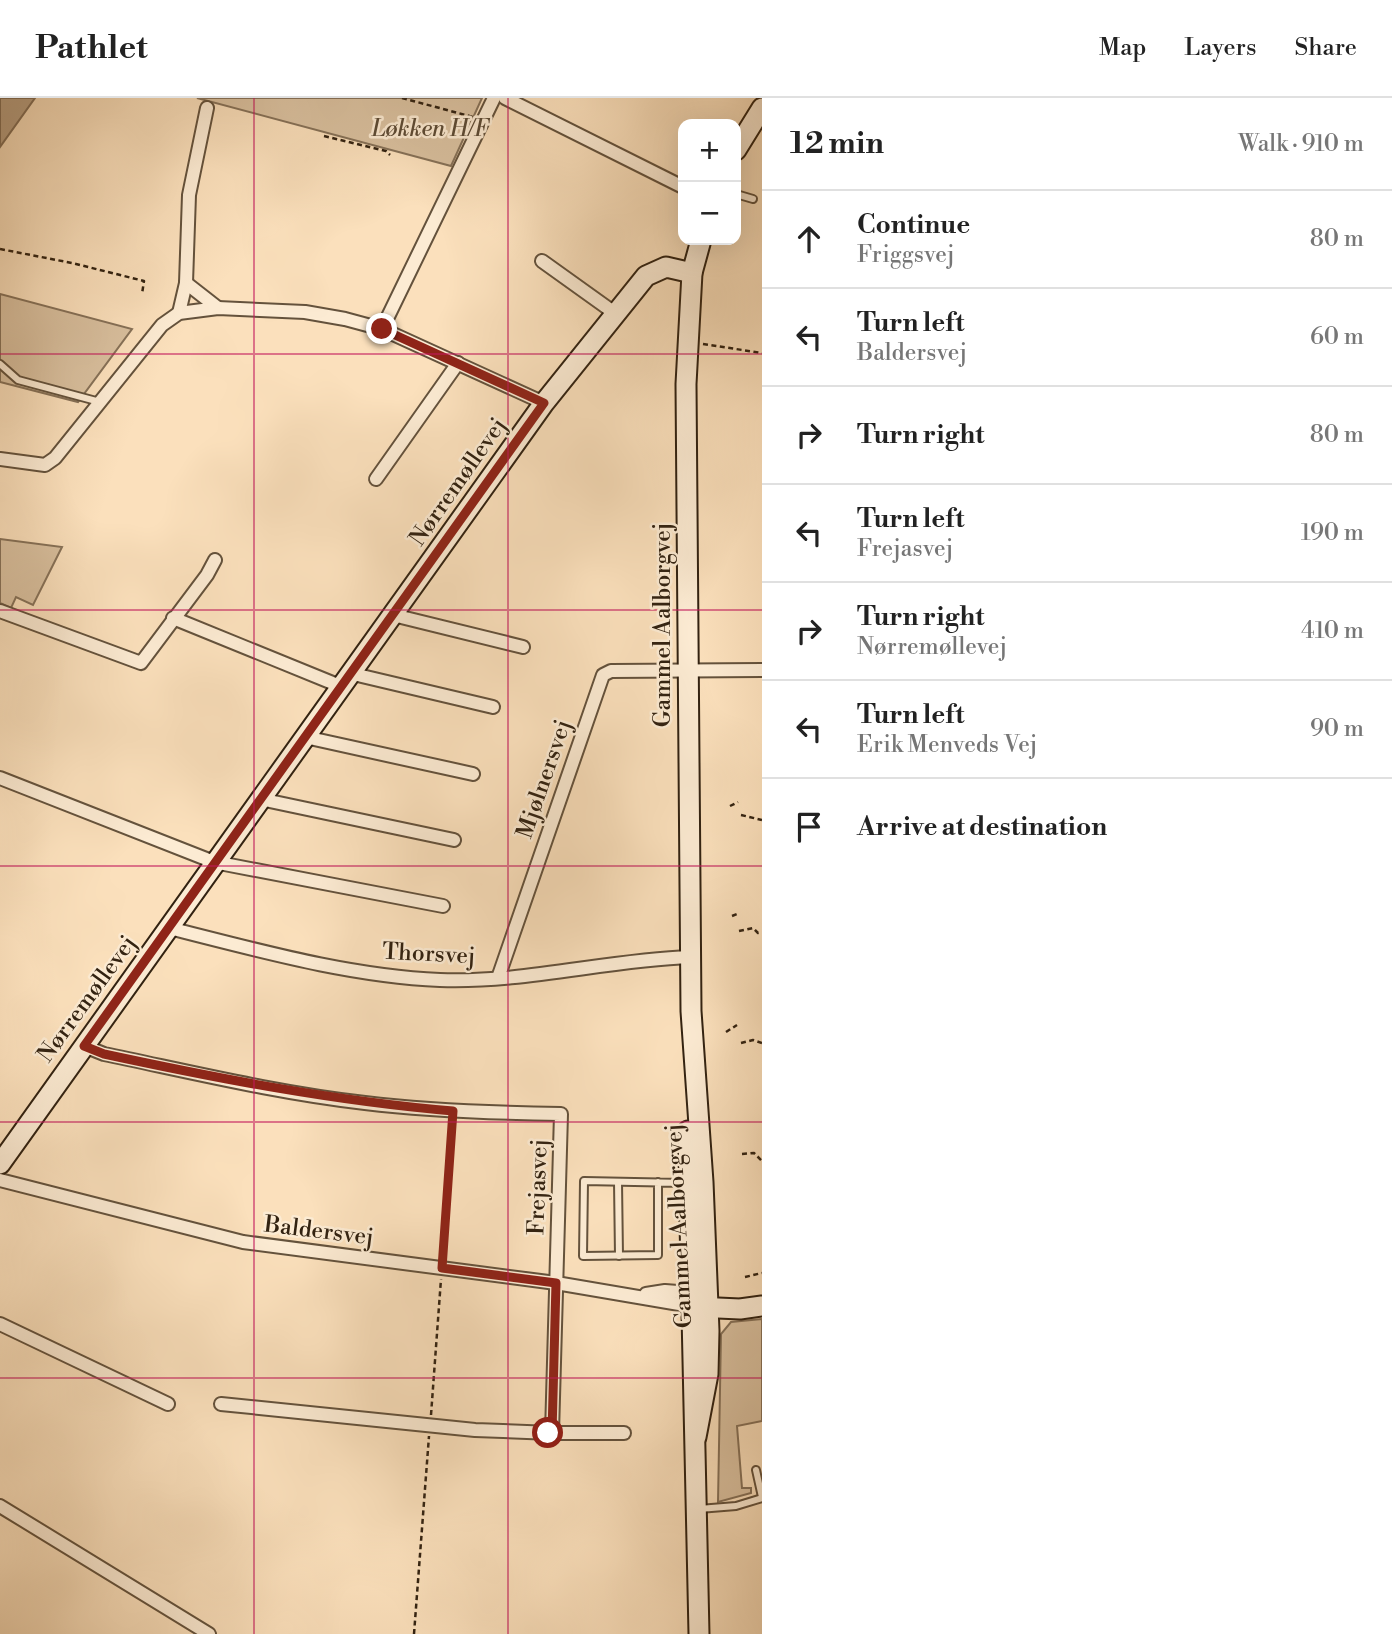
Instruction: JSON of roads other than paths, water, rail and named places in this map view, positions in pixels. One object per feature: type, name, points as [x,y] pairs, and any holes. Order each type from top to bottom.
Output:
[{"type":"street","points":[[382,329],[494,98]]},
{"type":"street","points":[[505,98],[678,184]]},
{"type":"street","points":[[179,313],[186,283],[189,195],[207,108]]},
{"type":"street","points":[[741,142],[762,108]]},
{"type":"street","name":"Gammel Aalborgvej","points":[[699,1634],[696,1437],[708,1374],[700,1300],[696,1182],[687,1059],[691,1012],[687,341],[692,273],[700,245]]},
{"type":"street","points":[[542,261],[616,314]]},
{"type":"street","name":"Nørremøllevej","points":[[0,1164],[544,403],[654,270],[666,267],[692,273]]},
{"type":"street","points":[[186,283],[218,308]]},
{"type":"street","points":[[0,460],[45,465],[55,458],[162,325],[179,313],[218,308],[305,312],[382,329],[544,403]]},
{"type":"street","points":[[376,479],[458,363]]},
{"type":"street","points":[[0,611],[141,663],[207,575],[215,560]]},
{"type":"street","points":[[393,615],[523,647]]},
{"type":"street","points":[[173,618],[345,680],[493,707]]},
{"type":"street","name":"Mjølnersvej","points":[[498,978],[599,680],[611,671],[762,670]]},
{"type":"street","points":[[305,737],[472,774]]},
{"type":"street","points":[[0,778],[214,862],[443,906]]},
{"type":"street","points":[[260,799],[454,840]]},
{"type":"street","name":"Thorsvej","points":[[169,928],[302,960],[370,972],[441,980],[498,978],[690,957]]},
{"type":"street","name":"Frejasvej","points":[[84,1046],[104,1054],[243,1084],[364,1103],[453,1111],[561,1114],[556,1283]]},
{"type":"street","name":"Baldersvej","points":[[0,1180],[243,1242],[639,1295],[700,1300]]},
{"type":"street","points":[[552,1433],[556,1283]]},
{"type":"street","points":[[700,1300],[762,1297]]},
{"type":"street","points":[[700,1300],[762,1306]]},
{"type":"street","points":[[0,1324],[168,1404]]},
{"type":"street","points":[[221,1404],[430,1425],[552,1433],[624,1433]]},
{"type":"street","points":[[0,1506],[209,1634]]},
{"type":"street","name":"Gammel Aalborgvej","points":[[700,1591],[712,1634]]},
{"type":"lane","points":[[741,196],[752,199]]},
{"type":"lane","points":[[0,365],[18,380],[100,402]]},
{"type":"lane","points":[[657,1182],[658,1255],[583,1256],[583,1181],[696,1182]]},
{"type":"lane","points":[[618,1182],[619,1255]]},
{"type":"lane","points":[[698,1509],[727,1507],[762,1498],[756,1470]]},
{"type":"park label","name":"Løkken H/F","points":[[430,129]]}]
